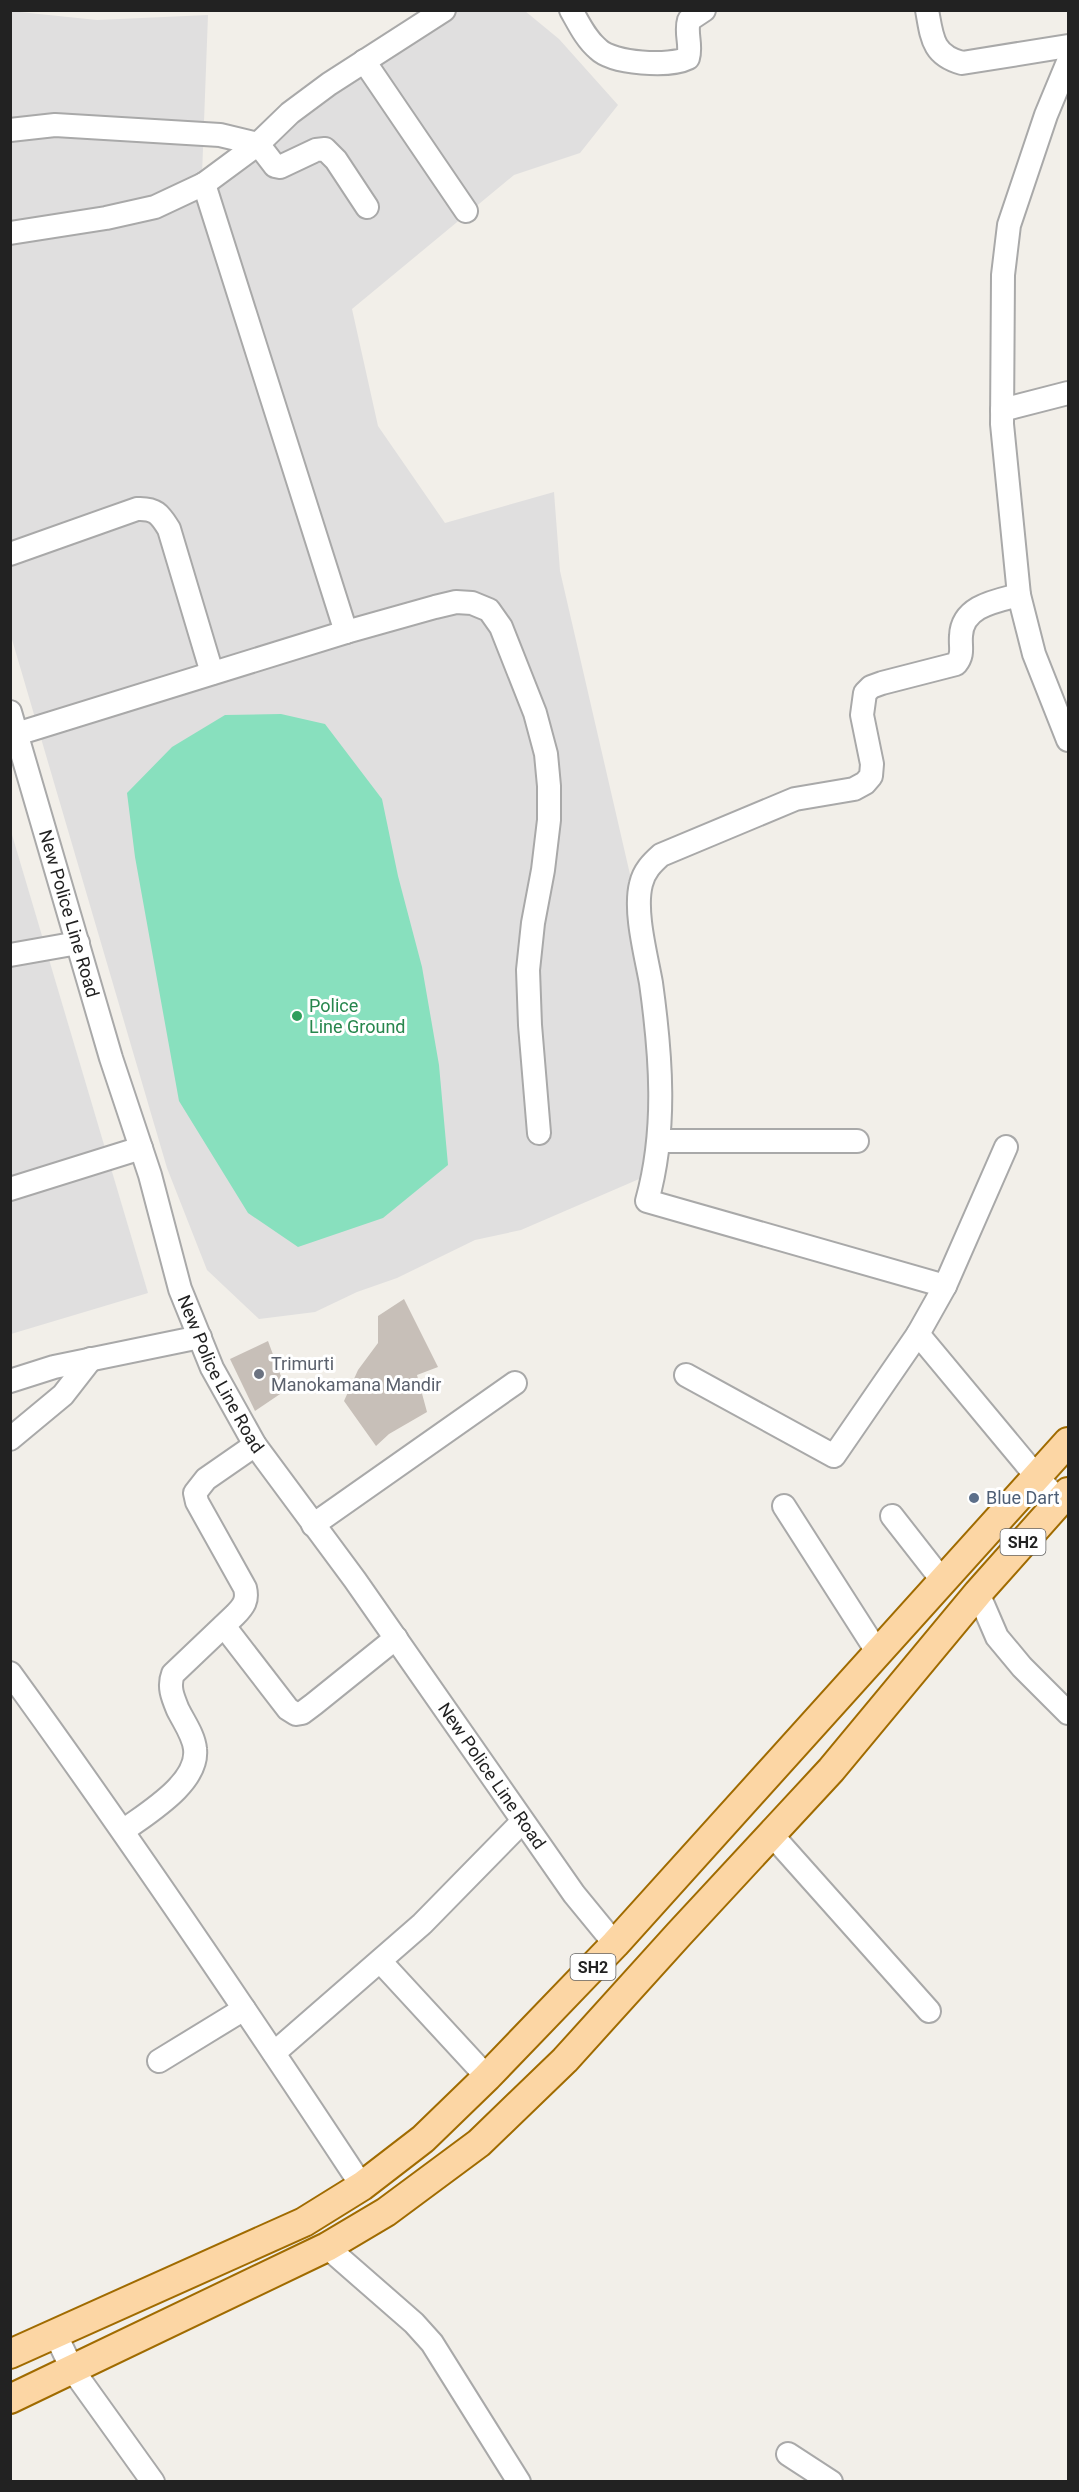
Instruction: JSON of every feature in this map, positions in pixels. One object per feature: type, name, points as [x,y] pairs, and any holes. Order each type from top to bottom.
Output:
[{"type":"main road","name":"SH2","points":[[10,2354],[304,2222],[362,2186],[423,2139],[487,2077],[615,1944],[1068,1442]]},
{"type":"main road","name":"SH2","points":[[10,2399],[327,2247],[386,2212],[479,2143],[565,2060],[831,1770],[978,1593],[1064,1496]]},
{"type":"street","points":[[10,233],[106,218],[155,207],[204,184],[258,144],[290,113],[364,61],[444,10]]},
{"type":"street","points":[[571,10],[599,51],[613,58],[628,61],[671,63],[688,58],[691,50],[687,28],[689,20],[704,10]]},
{"type":"street","points":[[927,10],[932,35],[938,50],[948,59],[962,63],[1068,46]]},
{"type":"street","points":[[364,61],[466,211]]},
{"type":"street","points":[[1068,62],[1042,126],[1009,225],[1002,275],[1002,410],[1006,480],[1019,595],[1034,654],[1068,740]]},
{"type":"street","points":[[10,130],[55,125],[220,135],[258,144],[275,166],[280,167],[316,150],[325,149],[336,160],[367,207]]},
{"type":"street","points":[[204,184],[346,632]]},
{"type":"street","points":[[1002,410],[1068,393]]},
{"type":"street","points":[[10,554],[137,509],[151,508],[161,515],[169,529],[212,673]]},
{"type":"street","points":[[945,1286],[647,1201],[657,1167],[661,1106],[657,1034],[640,912],[640,884],[648,867],[662,855],[795,799],[854,789],[865,783],[871,776],[872,764],[862,715],[865,693],[871,687],[882,683],[957,664],[961,658],[960,634],[965,621],[974,610],[987,603],[1019,595]]},
{"type":"street","points":[[13,727],[212,673],[346,632],[456,602],[472,603],[489,610],[501,627],[535,713],[546,754],[549,820],[528,970],[539,1133]]},
{"type":"street","name":"New Police Line Road","points":[[13,727],[111,1058],[141,1148],[180,1289],[212,1368],[255,1445],[396,1638],[522,1822],[574,1894],[615,1944]]},
{"type":"street","points":[[10,955],[78,943]]},
{"type":"street","points":[[659,1141],[857,1141]]},
{"type":"street","points":[[686,1375],[834,1456],[918,1334],[945,1286],[1006,1147]]},
{"type":"street","points":[[10,1190],[141,1148]]},
{"type":"street","points":[[918,1334],[1037,1477],[1064,1496]]},
{"type":"street","points":[[10,1381],[54,1367],[200,1337]]},
{"type":"street","points":[[10,1439],[63,1395],[92,1359]]},
{"type":"street","points":[[313,1525],[514,1383]]},
{"type":"street","points":[[123,1831],[167,1799],[180,1786],[192,1765],[196,1749],[172,1696],[170,1683],[173,1674],[224,1626],[243,1606],[247,1597],[245,1588],[197,1502],[195,1493],[206,1479],[255,1445]]},
{"type":"street","points":[[784,1506],[878,1653]]},
{"type":"street","points":[[892,1516],[942,1580]]},
{"type":"street","points":[[978,1593],[997,1636],[1022,1667],[1068,1713]]},
{"type":"street","points":[[224,1626],[288,1709],[296,1714],[302,1713],[314,1704],[396,1638]]},
{"type":"street","points":[[10,1673],[123,1831],[362,2186]]},
{"type":"street","points":[[274,2053],[422,1924],[522,1822]]},
{"type":"street","points":[[772,1835],[929,2011]]},
{"type":"street","points":[[380,1961],[487,2077]]},
{"type":"street","points":[[159,2061],[244,2008]]},
{"type":"street","points":[[327,2247],[414,2323],[432,2343],[519,2481]]},
{"type":"street","points":[[55,2333],[72,2369],[153,2481]]},
{"type":"street","points":[[788,2454],[831,2481]]},
{"type":"shaded area","points":[[10,11],[97,20],[208,15],[202,175],[440,11],[525,11],[559,39],[618,105],[580,153],[514,175],[352,309],[378,426],[445,523],[554,492],[560,571],[644,935],[660,1170],[521,1230],[475,1240],[397,1278],[357,1292],[315,1312],[259,1319],[207,1270],[167,1168],[11,636]]},
{"type":"shaded area","points":[[10,828],[148,1293],[11,1334],[10,1334]]},
{"type":"green space","name":"Police Line Ground","points":[[281,714],[325,724],[382,799],[398,876],[422,967],[439,1065],[448,1165],[383,1218],[298,1247],[248,1213],[179,1101],[135,857],[127,793],[172,747],[225,715]]},
{"type":"building","points":[[404,1299],[438,1367],[417,1375],[427,1412],[389,1434],[376,1446],[344,1401],[358,1370],[378,1343],[378,1316]]},
{"type":"building","name":"Trimurti Manokamana Mandir","points":[[268,1341],[286,1390],[255,1411],[230,1359]]},
{"type":"place","name":"Police Line Ground","points":[[297,1016]]},
{"type":"place","name":"Trimurti Manokamana Mandir","points":[[259,1374]]},
{"type":"place","name":"Blue Dart","points":[[974,1498]]}]
